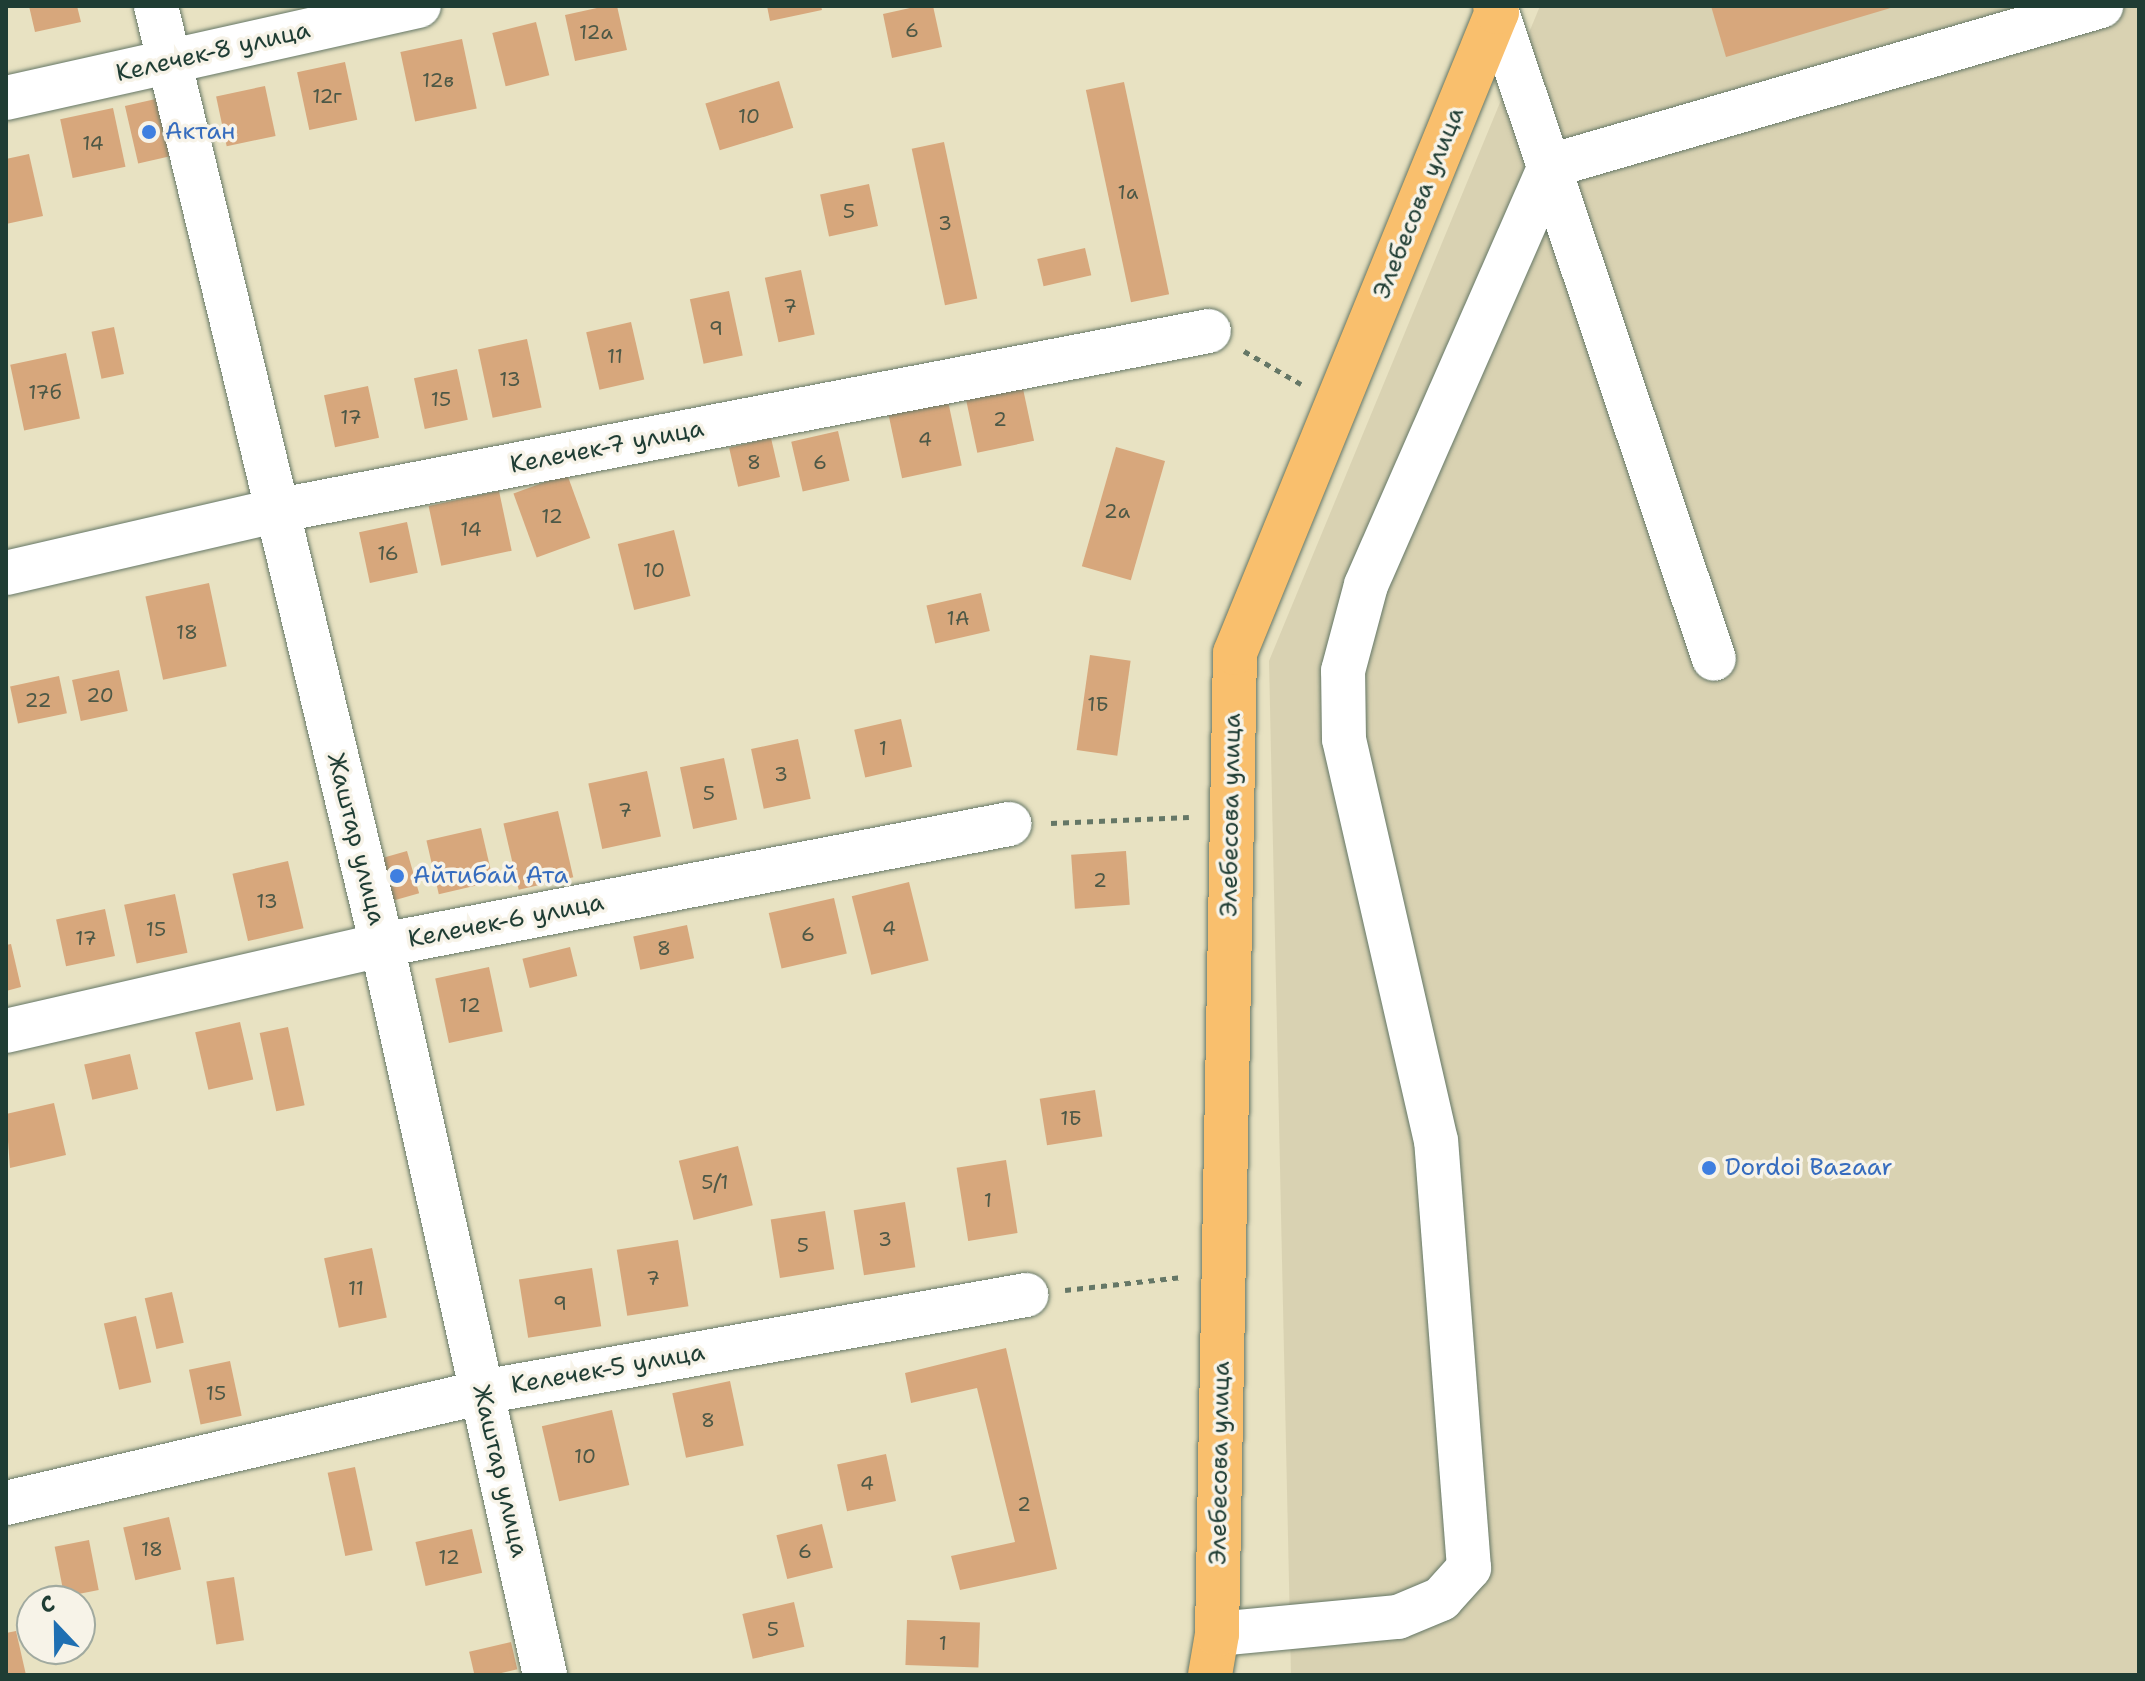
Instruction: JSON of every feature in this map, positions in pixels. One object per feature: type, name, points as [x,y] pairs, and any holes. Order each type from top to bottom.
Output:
[{"type":"main road","name":"Элебесова улица","points":[[1214,1655],[1235,653],[1496,9]]},
{"type":"street","name":"Жаштар улица","points":[[156,6],[275,511],[382,945],[545,1675]]},
{"type":"street","name":"Келечек-8 улица","points":[[6,98],[419,6]]},
{"type":"street","points":[[1550,166],[2101,6]]},
{"type":"street","points":[[1496,9],[1714,659]]},
{"type":"street","points":[[1214,1655],[1398,1617],[1441,1599],[1469,1568],[1436,1141],[1344,739],[1343,671],[1366,585],[1550,166]]},
{"type":"street","name":"Келечек-7 улица","points":[[6,573],[275,511],[1209,331]]},
{"type":"street","name":"Келечек-6 улица","points":[[6,1031],[382,945],[1009,824]]},
{"type":"street","name":"Келечек-5 улица","points":[[6,1503],[482,1392],[1026,1295]]},
{"type":"path","points":[[1209,331],[1336,404]]},
{"type":"path","points":[[1009,824],[1230,815]]},
{"type":"path","points":[[1026,1295],[1223,1272]]},
{"type":"shaded area","name":"Dordoi Bazaar","points":[[1540,6],[2139,6],[2139,1675],[1291,1675],[1269,661]]},
{"type":"building","points":[[29,6],[77,6],[81,22],[35,32]]},
{"type":"building","points":[[617,6],[627,50],[575,61],[565,15]]},
{"type":"building","points":[[767,6],[821,6],[822,10],[770,21]]},
{"type":"building","points":[[933,6],[942,47],[892,58],[883,14]]},
{"type":"building","points":[[1711,6],[1894,6],[1894,7],[1726,57]]},
{"type":"building","points":[[536,22],[549,75],[506,86],[492,33]]},
{"type":"building","points":[[462,39],[477,108],[415,122],[400,52]]},
{"type":"building","points":[[345,62],[357,120],[309,130],[297,72]]},
{"type":"building","points":[[779,81],[793,128],[720,150],[705,104]]},
{"type":"building","points":[[1124,82],[1169,294],[1131,302],[1086,90]]},
{"type":"building","points":[[265,86],[276,136],[227,146],[216,96]]},
{"type":"building","name":"Актан","points":[[160,98],[173,155],[138,164],[125,106]]},
{"type":"building","points":[[113,108],[125,167],[73,178],[60,119]]},
{"type":"building","points":[[944,142],[977,299],[945,305],[912,149]]},
{"type":"building","points":[[29,154],[43,216],[6,224],[6,159]]},
{"type":"building","points":[[869,184],[878,226],[829,236],[820,194]]},
{"type":"building","points":[[1085,248],[1091,275],[1044,286],[1037,259]]},
{"type":"building","points":[[801,270],[815,335],[779,342],[765,278]]},
{"type":"building","points":[[729,291],[743,356],[704,364],[690,299]]},
{"type":"building","points":[[631,322],[644,379],[599,390],[586,332]]},
{"type":"building","points":[[114,327],[124,374],[101,379],[92,332]]},
{"type":"building","points":[[527,339],[542,407],[493,418],[478,349]]},
{"type":"building","points":[[66,353],[80,419],[24,430],[10,365]]},
{"type":"building","points":[[457,369],[468,420],[425,429],[414,378]]},
{"type":"building","points":[[1022,384],[1034,441],[977,453],[965,396]]},
{"type":"building","points":[[368,386],[379,438],[335,447],[324,395]]},
{"type":"building","points":[[948,401],[962,466],[902,478],[888,414]]},
{"type":"building","points":[[838,431],[849,481],[803,491],[791,442]]},
{"type":"building","points":[[771,438],[780,477],[738,487],[729,448]]},
{"type":"building","points":[[1116,447],[1165,461],[1131,580],[1082,566]]},
{"type":"building","points":[[567,474],[590,538],[537,557],[513,493]]},
{"type":"building","points":[[499,491],[512,551],[441,566],[429,506]]},
{"type":"building","points":[[407,522],[418,573],[370,583],[359,532]]},
{"type":"building","points":[[674,530],[690,596],[634,610],[618,544]]},
{"type":"building","points":[[209,583],[227,666],[163,680],[145,597]]},
{"type":"building","points":[[981,593],[990,631],[935,644],[926,606]]},
{"type":"building","points":[[1090,655],[1131,661],[1117,756],[1077,750]]},
{"type":"building","points":[[119,670],[128,711],[81,721],[72,680]]},
{"type":"building","points":[[59,676],[67,713],[18,724],[10,686]]},
{"type":"building","points":[[901,719],[912,767],[865,778],[854,730]]},
{"type":"building","points":[[798,739],[811,799],[764,809],[751,749]]},
{"type":"building","points":[[724,758],[737,820],[693,829],[680,767]]},
{"type":"building","points":[[647,771],[661,837],[602,849],[588,783]]},
{"type":"building","points":[[558,811],[573,877],[519,890],[503,824]]},
{"type":"building","points":[[481,828],[493,882],[439,894],[426,841]]},
{"type":"building","name":"Айтибай Ата","points":[[407,851],[419,893],[388,902],[376,860]]},
{"type":"building","points":[[1126,851],[1130,905],[1075,909],[1071,855]]},
{"type":"building","points":[[288,861],[304,928],[248,941],[232,874]]},
{"type":"building","points":[[909,882],[929,961],[871,975],[852,896]]},
{"type":"building","points":[[175,894],[187,953],[137,964],[124,905]]},
{"type":"building","points":[[834,898],[847,954],[782,969],[769,913]]},
{"type":"building","points":[[105,909],[115,956],[66,966],[56,919]]},
{"type":"building","points":[[687,925],[694,958],[640,970],[633,936]]},
{"type":"building","points":[[11,944],[21,987],[6,991],[6,945]]},
{"type":"building","points":[[570,947],[577,976],[530,988],[522,959]]},
{"type":"building","points":[[489,967],[503,1032],[449,1043],[435,978]]},
{"type":"building","points":[[240,1022],[253,1079],[208,1090],[195,1032]]},
{"type":"building","points":[[288,1027],[305,1105],[276,1111],[260,1033]]},
{"type":"building","points":[[130,1054],[138,1089],[92,1100],[84,1065]]},
{"type":"building","points":[[1095,1090],[1102,1136],[1047,1145],[1040,1099]]},
{"type":"building","points":[[54,1103],[66,1155],[10,1168],[6,1114]]},
{"type":"building","points":[[738,1146],[753,1205],[694,1220],[679,1161]]},
{"type":"building","points":[[1006,1160],[1018,1233],[968,1241],[957,1168]]},
{"type":"building","points":[[905,1202],[915,1267],[864,1275],[854,1210]]},
{"type":"building","points":[[825,1211],[834,1269],[780,1278],[771,1220]]},
{"type":"building","points":[[678,1240],[688,1306],[627,1316],[617,1250]]},
{"type":"building","points":[[372,1248],[387,1317],[339,1328],[324,1258]]},
{"type":"building","points":[[592,1268],[601,1326],[528,1338],[519,1280]]},
{"type":"building","points":[[172,1292],[184,1343],[156,1349],[145,1298]]},
{"type":"building","points":[[136,1316],[151,1382],[119,1390],[104,1323]]},
{"type":"building","points":[[1006,1348],[1057,1569],[960,1590],[951,1556],[1015,1542],[977,1388],[911,1403],[905,1373]]},
{"type":"building","points":[[230,1361],[242,1416],[201,1425],[189,1370]]},
{"type":"building","points":[[730,1381],[744,1446],[686,1458],[672,1393]]},
{"type":"building","points":[[612,1410],[629,1485],[559,1501],[542,1426]]},
{"type":"building","points":[[886,1454],[896,1501],[847,1511],[837,1464]]},
{"type":"building","points":[[355,1467],[373,1550],[345,1556],[328,1473]]},
{"type":"building","points":[[169,1517],[181,1570],[135,1580],[123,1528]]},
{"type":"building","points":[[822,1524],[833,1568],[787,1579],[776,1535]]},
{"type":"building","points":[[472,1529],[482,1573],[426,1586],[415,1542]]},
{"type":"building","points":[[89,1540],[99,1590],[96,1591],[96,1585],[62,1585],[55,1547]]},
{"type":"building","points":[[234,1577],[244,1640],[216,1645],[206,1581]]},
{"type":"building","points":[[794,1602],[804,1647],[753,1659],[742,1614]]},
{"type":"building","points":[[907,1620],[980,1623],[978,1668],[905,1665]]},
{"type":"building","points":[[16,1631],[16,1665],[24,1665],[26,1675],[6,1675],[6,1633]]},
{"type":"building","points":[[511,1642],[517,1669],[474,1675],[469,1652]]},
{"type":"place","name":"Актан","points":[[149,132]]},
{"type":"place","name":"Айтибай Ата","points":[[397,876]]},
{"type":"place","name":"Dordoi Bazaar","points":[[1709,1168]]}]
